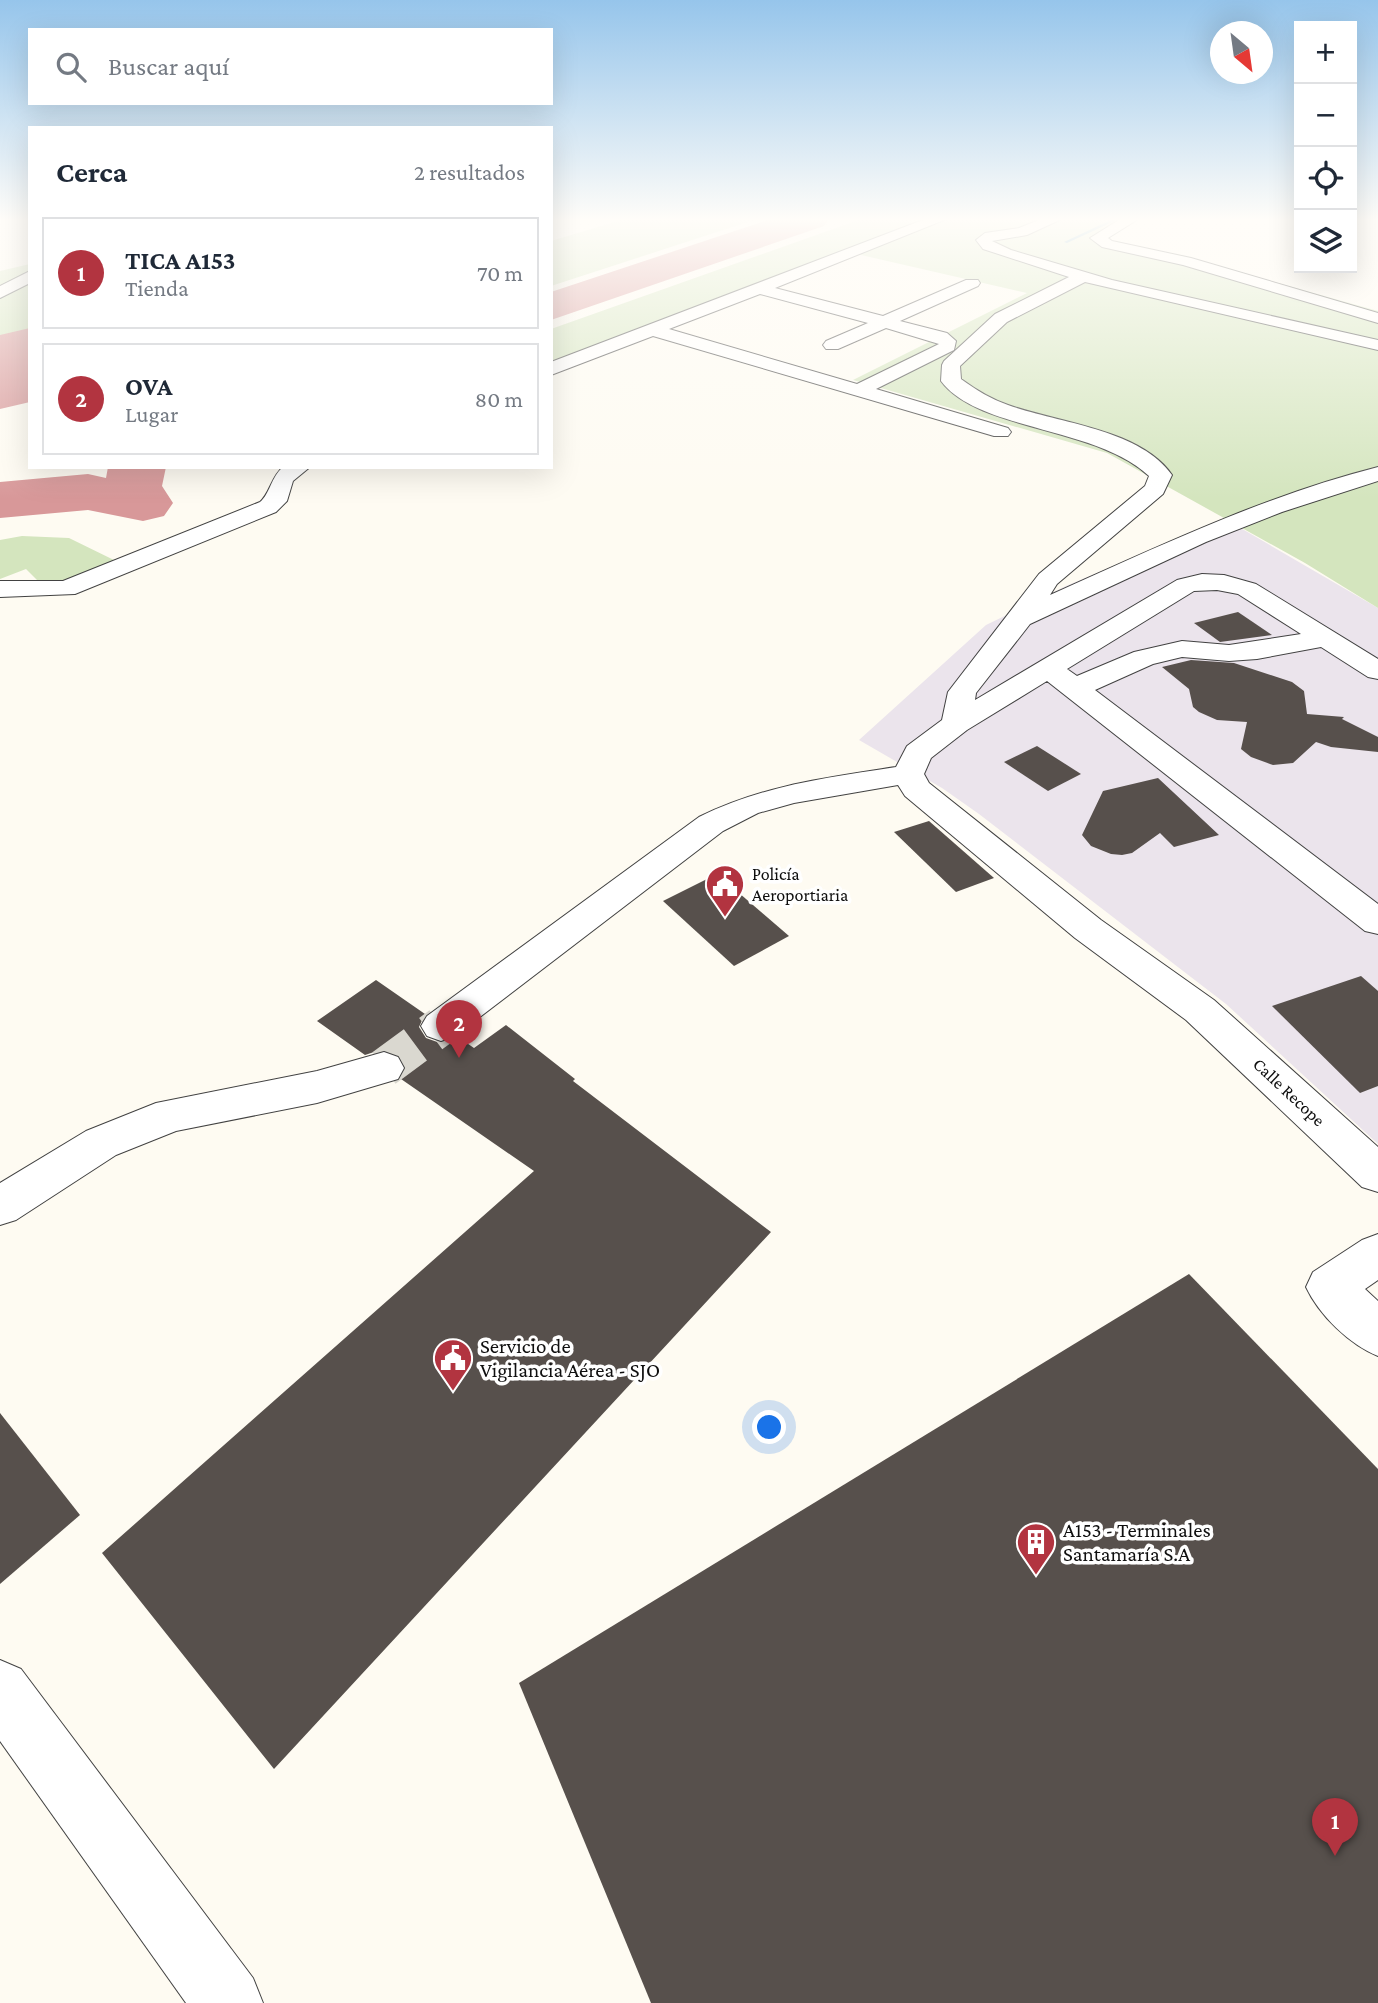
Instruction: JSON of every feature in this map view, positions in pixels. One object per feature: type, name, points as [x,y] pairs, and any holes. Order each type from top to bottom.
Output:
[{"type":"lane","points":[[553,368],[701,311]]},
{"type":"lane","points":[[844,311],[941,337],[947,341],[948,346],[860,390]]},
{"type":"lane","points":[[832,345],[908,311]]},
{"type":"lane","points":[[956,724],[962,692],[1021,618],[1048,579],[1155,489],[1161,475],[1151,462],[1116,445],[984,404],[963,393],[951,381],[951,365],[1001,318],[1014,311]]},
{"type":"lane","points":[[1224,311],[1378,345]]},
{"type":"lane","points":[[1356,311],[1378,318]]},
{"type":"lane","points":[[652,330],[1025,439]]},
{"type":"lane","points":[[1118,467],[1149,481],[1155,489]]},
{"type":"lane","points":[[0,589],[66,589],[268,507],[276,501],[279,484],[284,477],[296,469]]},
{"type":"lane","points":[[1021,618],[1198,537],[1274,507],[1378,474]]},
{"type":"lane","points":[[441,1026],[711,824],[747,806],[792,794],[908,774],[918,753],[956,724],[1186,585],[1205,580],[1226,582],[1247,589],[1378,671]]},
{"type":"lane","points":[[1074,688],[1144,658],[1182,649],[1229,653],[1257,651],[1325,638]]},
{"type":"lane","points":[[1048,667],[1378,922]]},
{"type":"lane","name":"Calle Recope","points":[[908,774],[916,789],[1088,929],[1200,1010],[1376,1170]]},
{"type":"lane","points":[[0,1206],[101,1143],[171,1115],[317,1087],[384,1068]]},
{"type":"lane","points":[[1378,1254],[1330,1287],[1378,1333]]},
{"type":"lane","points":[[0,1690],[228,2003]]},
{"type":"shaded area","points":[[1225,519],[1378,608],[1378,1144],[1226,1004],[979,814],[942,788],[859,740],[986,625],[1066,586]]},
{"type":"green space","points":[[0,311],[28,311],[28,336],[0,343]]},
{"type":"green space","points":[[600,311],[690,311],[553,363],[553,328]]},
{"type":"green space","points":[[990,311],[1378,311],[1378,608],[1305,563],[1107,453],[853,380]]},
{"type":"green space","points":[[22,536],[69,538],[116,561],[60,585],[42,585],[26,569],[0,579],[0,540]]},
{"type":"building","points":[[1238,612],[1272,635],[1220,642],[1194,623]]},
{"type":"building","points":[[1191,660],[1234,663],[1292,682],[1304,691],[1307,714],[1344,717],[1342,719],[1378,737],[1378,752],[1331,747],[1316,742],[1293,763],[1273,765],[1251,757],[1241,749],[1247,722],[1217,720],[1199,712],[1193,707],[1189,689],[1162,667]]},
{"type":"building","points":[[1037,746],[1081,774],[1048,791],[1004,762]]},
{"type":"building","points":[[1158,778],[1219,835],[1174,847],[1160,833],[1132,853],[1122,855],[1111,854],[1091,846],[1082,835],[1103,791]]},
{"type":"building","points":[[929,821],[994,878],[956,892],[894,832]]},
{"type":"building","name":"Policía Aeroportiaria","points":[[717,874],[789,936],[734,966],[663,901]]},
{"type":"building","points":[[1361,976],[1378,991],[1378,1086],[1360,1093],[1272,1006]]},
{"type":"building","name":"Servicio de Vigilancia Aérea - SJO","points":[[376,980],[425,1014],[419,1027],[426,1038],[440,1043],[458,1037],[474,1048],[506,1025],[575,1079],[573,1081],[771,1232],[274,1769],[102,1553],[534,1171],[401,1079],[406,1067],[399,1055],[383,1049],[365,1055],[317,1021]]},
{"type":"building","name":"A153 - Terminales Santamaría S.A","points":[[1189,1274],[1378,1469],[1378,2003],[651,2003],[519,1683]]},
{"type":"building","points":[[0,1413],[80,1515],[0,1584]]},
{"type":"taxiway","points":[[0,384],[28,366]]},
{"type":"taxiway","points":[[0,500],[88,492],[143,503],[133,486],[137,469]]},
{"type":"runway","points":[[0,372],[28,365]]},
{"type":"tunnel","points":[[384,1068],[441,1026]]},
{"type":"place","name":"Policía Aeroportiaria","points":[[725,918]]},
{"type":"place","name":"OVA","points":[[459,1058]]},
{"type":"place","name":"Servicio de Vigilancia Aérea - SJO","points":[[453,1392]]},
{"type":"place","name":"A153 - Terminales Santamaría S.A","points":[[1036,1576]]},
{"type":"place","name":"TICA A153","points":[[1335,1856]]}]
